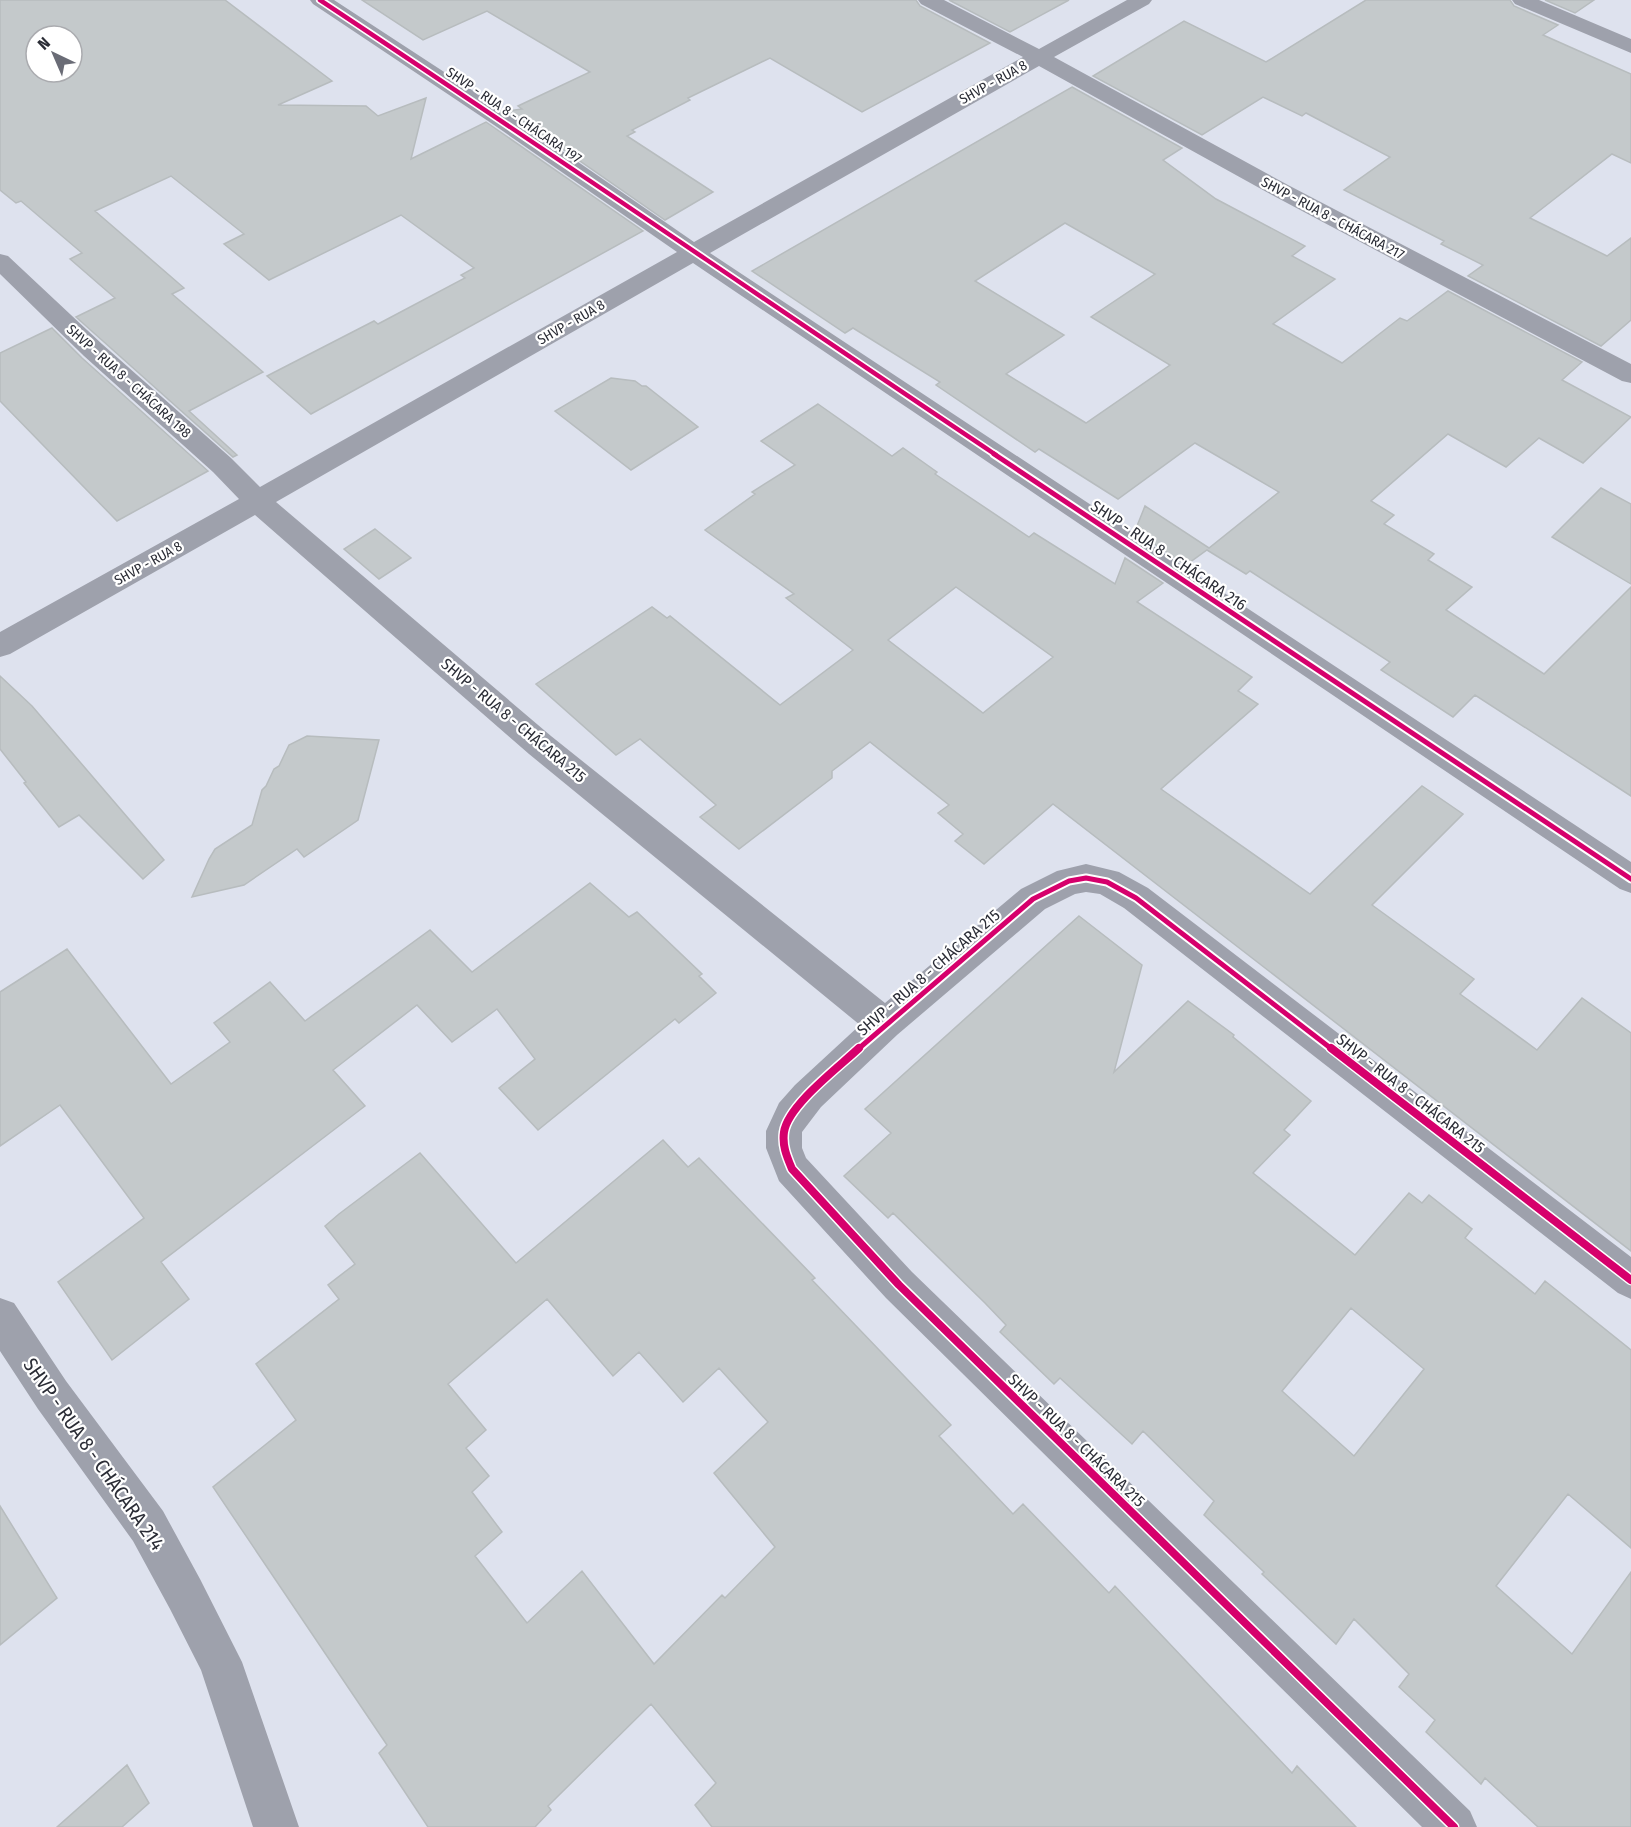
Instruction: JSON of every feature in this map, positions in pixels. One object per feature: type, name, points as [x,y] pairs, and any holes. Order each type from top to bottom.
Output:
[{"type":"street","name":"SHVP - RUA 8 - CHÁCARA 197","points":[[320,0],[506,122],[655,227],[694,251]]},
{"type":"street","name":"SHVP - RUA 8 - CHÁCARA 217","points":[[928,0],[1038,57],[1280,190],[1631,375]]},
{"type":"street","name":"SHVP - RUA 8","points":[[0,646],[258,502],[694,251],[1142,0]]},
{"type":"street","points":[[1522,0],[1631,47]]},
{"type":"street","name":"SHVP - RUA 8 - CHÁCARA 216","points":[[694,251],[735,281],[1631,879]]},
{"type":"street","name":"SHVP - RUA 8 - CHÁCARA 198","points":[[0,261],[93,350],[222,465],[258,502]]},
{"type":"street","name":"SHVP - RUA 8 - CHÁCARA 215","points":[[258,502],[540,745],[885,1024]]},
{"type":"street","name":"SHVP - RUA 8 - CHÁCARA 215","points":[[1454,1827],[899,1285],[792,1169],[784,1148],[784,1131],[792,1115],[808,1096],[885,1024],[1033,899],[1069,881],[1086,878],[1107,882],[1136,898],[1631,1280]]},
{"type":"street","name":"SHVP - RUA 8 - CHÁCARA 214","points":[[0,1317],[52,1395],[148,1526],[180,1584],[220,1662],[276,1827]]},
{"type":"building","points":[[0,0],[225,0],[332,81],[278,105],[366,106],[378,116],[426,98],[411,159],[486,122],[643,231],[311,414],[267,376],[374,321],[378,324],[465,278],[461,275],[474,268],[401,215],[269,280],[224,244],[244,234],[171,176],[95,211],[184,288],[172,294],[263,372],[189,411],[237,455],[233,457],[76,317],[115,298],[70,259],[82,253],[21,201],[16,203],[0,190]]},
{"type":"building","points":[[362,0],[916,0],[920,6],[990,43],[862,112],[770,58],[688,98],[690,100],[632,130],[635,132],[627,136],[713,192],[665,220],[508,111],[522,109],[518,106],[590,72],[487,11],[423,40]]},
{"type":"building","points":[[949,0],[1069,0],[1010,32]]},
{"type":"building","points":[[1366,0],[1510,0],[1514,6],[1558,25],[1543,35],[1631,74],[1631,163],[1612,154],[1530,218],[1607,256],[1631,238],[1631,320],[1601,346],[1468,276],[1483,265],[1441,244],[1444,241],[1344,190],[1390,157],[1306,113],[1302,116],[1263,97],[1202,135],[1093,76],[1184,21],[1266,62]]},
{"type":"building","points":[[1545,0],[1594,0],[1575,13]]},
{"type":"building","points":[[1072,87],[1182,148],[1163,160],[1216,199],[1305,246],[1292,256],[1335,279],[1273,324],[1342,363],[1400,318],[1407,321],[1448,291],[1582,362],[1562,380],[1631,417],[1583,463],[1539,438],[1506,467],[1448,434],[1371,501],[1394,515],[1384,524],[1434,554],[1428,560],[1472,587],[1446,610],[1544,674],[1631,587],[1631,796],[1475,695],[1453,717],[1381,670],[1390,662],[1250,571],[1246,574],[1207,550],[1186,565],[1135,531],[1145,506],[1209,548],[1279,492],[1195,443],[1118,499],[1039,449],[1035,452],[936,385],[940,382],[853,328],[845,333],[752,271]],"holes":[[[1065,223],[1155,274],[1091,317],[1170,365],[1086,423],[1006,374],[1064,335],[975,281]]]},
{"type":"building","points":[[52,328],[82,358],[208,471],[117,521],[0,401],[0,353]]},
{"type":"building","points":[[611,378],[635,381],[646,386],[698,427],[631,470],[555,411]]},
{"type":"building","points":[[818,404],[892,456],[903,448],[937,472],[935,474],[1029,537],[1034,533],[1115,584],[1125,558],[1163,583],[1137,602],[1252,677],[1238,691],[1258,704],[1161,789],[1310,894],[1422,786],[1463,814],[1372,905],[1474,979],[1460,994],[1537,1050],[1582,998],[1631,1033],[1631,1251],[1053,804],[984,864],[955,841],[963,834],[938,813],[949,805],[870,742],[832,771],[832,778],[739,849],[700,817],[716,805],[640,739],[616,755],[536,684],[652,607],[667,618],[670,616],[780,705],[853,650],[786,598],[794,594],[705,530],[755,494],[752,492],[795,465],[761,441]],"holes":[[[956,587],[1053,657],[983,713],[888,640]]]},
{"type":"building","points":[[1601,488],[1631,504],[1631,584],[1552,537]]},
{"type":"building","points":[[375,529],[411,558],[379,579],[344,549]]},
{"type":"building","points":[[0,676],[32,706],[164,860],[143,879],[79,815],[59,827],[0,749]]},
{"type":"building","points":[[307,736],[379,740],[358,820],[304,857],[297,849],[244,885],[192,897],[215,849],[252,825],[262,790],[274,769],[279,766],[289,745]]},
{"type":"building","points":[[590,883],[629,917],[637,912],[702,974],[699,976],[716,993],[679,1023],[675,1019],[538,1130],[499,1088],[535,1059],[497,1009],[452,1042],[417,1005],[333,1070],[365,1106],[161,1262],[189,1299],[112,1360],[58,1282],[144,1218],[60,1105],[0,1146],[0,992],[67,949],[171,1084],[230,1042],[214,1023],[270,982],[305,1021],[430,930],[472,972]]},
{"type":"building","points":[[1079,916],[1142,965],[1114,1072],[1188,1001],[1234,1035],[1233,1037],[1311,1101],[1284,1130],[1290,1135],[1253,1173],[1355,1255],[1409,1193],[1422,1203],[1429,1195],[1472,1229],[1465,1238],[1535,1294],[1545,1281],[1631,1350],[1631,1548],[1568,1494],[1496,1586],[1572,1654],[1631,1572],[1631,1827],[1538,1827],[1485,1778],[1481,1784],[1426,1732],[1435,1720],[1399,1687],[1409,1674],[1354,1619],[1336,1644],[1204,1515],[1214,1501],[1143,1431],[1132,1444],[1060,1378],[1054,1384],[1000,1332],[1006,1325],[985,1303],[893,1213],[888,1218],[844,1176],[891,1133],[865,1109]],"holes":[[[1351,1308],[1424,1369],[1354,1456],[1282,1391]]]},
{"type":"building","points":[[663,1140],[688,1167],[699,1158],[815,1278],[812,1280],[951,1425],[939,1436],[1013,1514],[1023,1504],[1109,1593],[1115,1586],[1292,1773],[1297,1766],[1356,1827],[712,1827],[695,1805],[716,1783],[651,1704],[548,1806],[551,1810],[535,1827],[428,1827],[379,1753],[387,1745],[213,1487],[296,1420],[256,1364],[339,1299],[328,1285],[355,1264],[325,1226],[420,1153],[516,1263]],"holes":[[[547,1299],[613,1376],[639,1352],[683,1402],[719,1368],[768,1422],[714,1473],[775,1547],[725,1598],[722,1595],[654,1664],[582,1571],[527,1623],[475,1556],[502,1532],[472,1492],[489,1476],[466,1448],[486,1430],[448,1384]]]},
{"type":"building","points":[[0,1506],[57,1598],[0,1645]]},
{"type":"building","points":[[127,1765],[149,1803],[122,1827],[57,1827]]},
{"type":"cycle path","points":[[320,0],[505,122],[735,281],[1631,879]]},
{"type":"cycle path","points":[[1454,1827],[899,1285],[792,1169],[784,1148],[784,1131],[792,1115],[808,1096],[885,1024],[1033,899],[1069,881],[1086,878],[1107,882],[1136,898],[1631,1280]]}]
